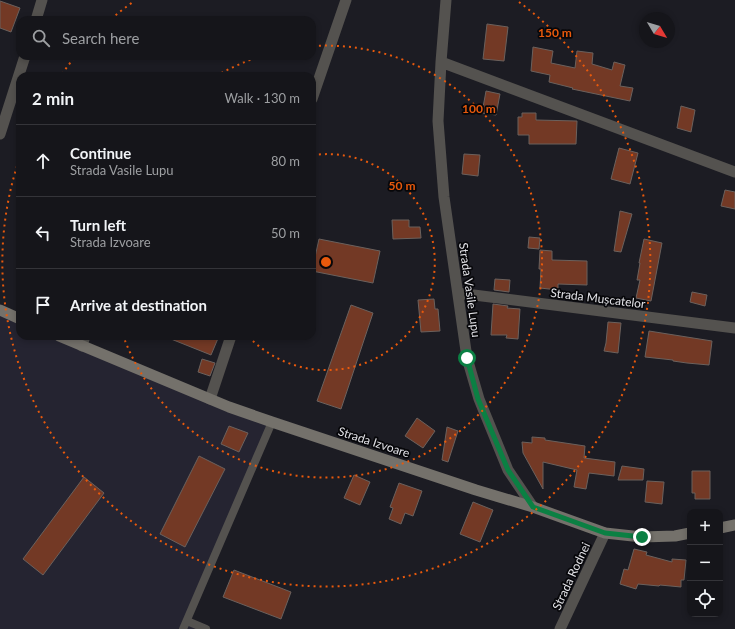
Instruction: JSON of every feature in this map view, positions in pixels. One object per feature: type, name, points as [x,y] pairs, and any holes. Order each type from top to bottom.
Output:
[{"type":"main road","points":[[0,310],[16,317]]},
{"type":"main road","name":"Strada Izvoare","points":[[83,341],[210,399],[272,422],[476,490],[533,507],[605,533],[642,537],[674,536],[687,534]]},
{"type":"main road","points":[[723,527],[735,525]]},
{"type":"street","points":[[37,16],[42,0]]},
{"type":"street","points":[[316,87],[346,0]]},
{"type":"street","name":"Strada Vasile Lupu","points":[[446,0],[438,121],[442,181],[467,358],[478,399],[508,470],[533,507]]},
{"type":"street","points":[[20,72],[24,60]]},
{"type":"street","points":[[441,62],[735,172]]},
{"type":"street","points":[[0,134],[16,84]]},
{"type":"street","name":"Strada Mușcatelor","points":[[458,293],[735,328]]},
{"type":"street","points":[[210,399],[230,340]]},
{"type":"street","name":"Strada Rodnei","points":[[560,629],[605,533]]},
{"type":"lane","points":[[183,629],[272,422]]},
{"type":"lane","points":[[187,621],[206,629]]},
{"type":"shaded area","points":[[0,307],[16,313],[16,340],[78,340],[272,422],[187,621],[206,629],[0,629]]},
{"type":"building","points":[[0,1],[20,8],[11,32],[0,28]]},
{"type":"building","points":[[487,24],[508,27],[504,61],[483,59]]},
{"type":"building","points":[[533,47],[553,51],[551,63],[575,68],[577,51],[593,53],[592,64],[612,70],[614,62],[625,65],[620,86],[633,88],[630,101],[572,89],[573,88],[549,82],[550,75],[531,71]]},
{"type":"building","points":[[486,91],[500,94],[496,115],[482,113]]},
{"type":"building","points":[[681,106],[695,110],[691,132],[677,128]]},
{"type":"building","points":[[522,113],[536,113],[536,120],[577,121],[576,144],[529,144],[529,135],[518,135],[518,117],[522,117]]},
{"type":"building","points":[[619,148],[638,153],[630,184],[611,179]]},
{"type":"building","points":[[464,154],[480,155],[478,176],[462,174]]},
{"type":"building","points":[[725,190],[735,192],[735,209],[721,206]]},
{"type":"building","points":[[620,211],[632,214],[621,252],[614,251]]},
{"type":"building","points":[[392,220],[409,220],[409,227],[420,227],[421,238],[393,239]]},
{"type":"building","points":[[529,237],[540,238],[539,249],[528,248]]},
{"type":"building","points":[[319,239],[380,251],[373,283],[316,272],[316,253]]},
{"type":"building","points":[[644,239],[662,243],[651,301],[636,298],[640,280],[637,280],[639,263]]},
{"type":"building","points":[[540,250],[552,251],[552,260],[587,261],[587,285],[558,284],[558,290],[540,288]]},
{"type":"building","points":[[495,279],[510,280],[509,292],[494,290]]},
{"type":"building","points":[[692,292],[707,295],[705,306],[690,302]]},
{"type":"building","points":[[434,299],[435,309],[438,309],[440,331],[421,332],[418,300]]},
{"type":"building","points":[[493,304],[508,306],[507,308],[520,309],[518,339],[506,338],[507,335],[491,335]]},
{"type":"building","points":[[351,305],[373,313],[341,409],[317,401]]},
{"type":"building","points":[[608,322],[621,323],[618,353],[604,351]]},
{"type":"building","points":[[649,331],[712,341],[709,365],[645,357]]},
{"type":"building","points":[[174,340],[217,340],[211,355]]},
{"type":"building","points":[[202,359],[215,363],[210,376],[198,372]]},
{"type":"building","points":[[417,418],[435,431],[423,448],[405,436]]},
{"type":"building","points":[[229,426],[248,433],[239,452],[221,444]]},
{"type":"building","points":[[447,427],[458,431],[448,462],[442,460]]},
{"type":"building","points":[[532,437],[585,446],[584,458],[615,462],[614,476],[589,473],[586,489],[574,487],[577,470],[543,462],[543,489],[523,453],[522,442],[532,443]]},
{"type":"building","points":[[199,456],[225,469],[185,547],[160,534]]},
{"type":"building","points":[[622,466],[644,469],[643,480],[618,480]]},
{"type":"building","points":[[692,471],[710,471],[710,499],[695,499],[695,493],[692,493]]},
{"type":"building","points":[[354,475],[370,482],[360,505],[344,498]]},
{"type":"building","points":[[84,477],[104,493],[43,575],[23,559]]},
{"type":"building","points":[[647,481],[664,482],[662,504],[645,502]]},
{"type":"building","points":[[399,483],[422,491],[413,516],[405,513],[401,524],[389,519],[393,508],[390,507]]},
{"type":"building","points":[[473,502],[493,510],[480,542],[460,534]]},
{"type":"building","points":[[634,549],[647,552],[646,555],[672,562],[672,559],[686,560],[684,580],[681,580],[681,587],[638,584],[636,589],[620,584],[624,569],[628,570]]},
{"type":"building","points":[[234,570],[291,592],[281,619],[223,597]]},
{"type":"route","points":[[467,358],[478,399],[508,470],[533,507],[605,533],[642,537]]}]
